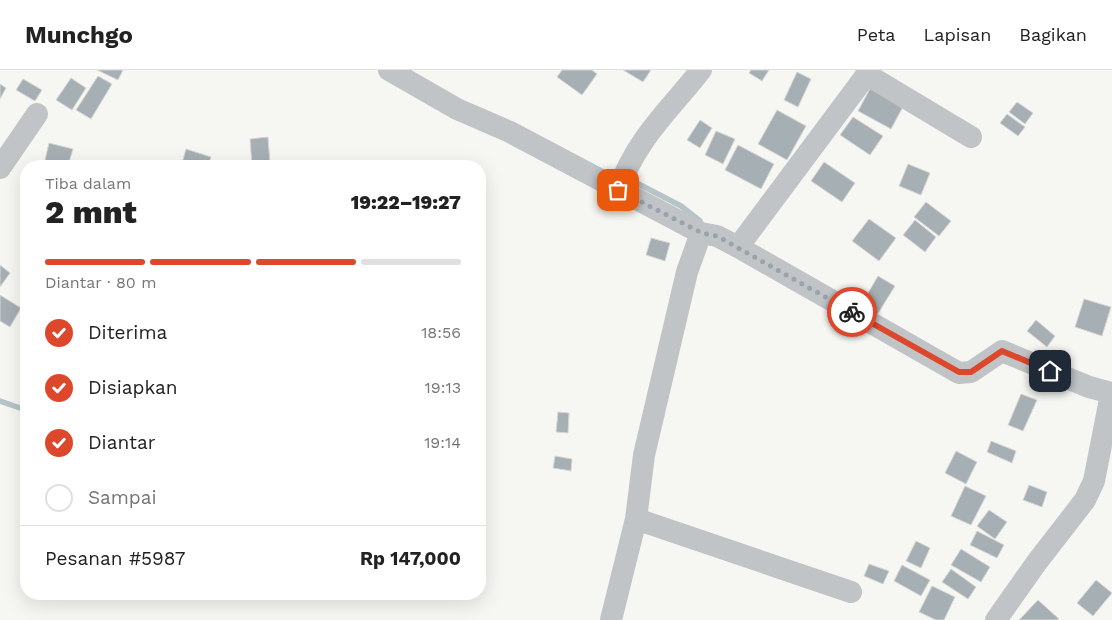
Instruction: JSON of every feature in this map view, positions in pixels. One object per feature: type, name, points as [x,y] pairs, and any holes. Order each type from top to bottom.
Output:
[{"type":"street","points":[[389,70],[457,109],[510,132],[702,233],[717,236],[738,247],[959,372],[971,372],[1002,351],[1112,394],[1094,480],[1085,500],[1037,562],[996,620]]},
{"type":"street","points":[[618,190],[632,158],[644,137],[701,70]]},
{"type":"street","points":[[738,247],[868,72],[971,137]]},
{"type":"street","points":[[0,168],[37,114]]},
{"type":"street","points":[[611,620],[636,519],[644,454],[687,272],[702,233]]},
{"type":"street","points":[[636,519],[851,592]]},
{"type":"building","points":[[97,70],[123,70],[118,80]]},
{"type":"building","points":[[562,70],[592,70],[597,74],[582,95],[557,77]]},
{"type":"building","points":[[623,70],[651,70],[643,82]]},
{"type":"building","points":[[751,70],[769,70],[762,81],[749,73]]},
{"type":"building","points":[[797,72],[811,79],[798,107],[784,100]]},
{"type":"building","points":[[98,76],[112,84],[91,119],[76,110]]},
{"type":"building","points":[[71,78],[86,88],[72,110],[56,100]]},
{"type":"building","points":[[23,79],[42,90],[35,101],[16,90]]},
{"type":"building","points":[[0,84],[6,88],[0,99]]},
{"type":"building","points":[[872,85],[905,103],[891,129],[858,111]]},
{"type":"building","points":[[1017,102],[1033,113],[1025,124],[1009,112]]},
{"type":"building","points":[[777,110],[806,126],[787,160],[758,144]]},
{"type":"building","points":[[1007,114],[1025,127],[1018,136],[1000,123]]},
{"type":"building","points":[[853,117],[883,136],[870,155],[840,135]]},
{"type":"building","points":[[700,120],[712,128],[700,148],[687,140]]},
{"type":"building","points":[[716,131],[735,139],[723,164],[705,155]]},
{"type":"building","points":[[268,137],[270,160],[252,160],[250,139]]},
{"type":"building","points":[[49,143],[73,149],[70,160],[45,160]]},
{"type":"building","points":[[738,145],[774,164],[761,189],[725,170]]},
{"type":"building","points":[[186,149],[211,157],[210,160],[183,160]]},
{"type":"building","points":[[824,162],[855,183],[842,202],[811,181]]},
{"type":"building","points":[[908,164],[930,173],[921,195],[899,186]]},
{"type":"building","points":[[926,202],[951,221],[939,236],[914,217]]},
{"type":"building","points":[[869,219],[896,238],[879,261],[852,241]]},
{"type":"building","points":[[915,220],[936,237],[925,252],[903,235]]},
{"type":"building","points":[[651,238],[670,243],[665,261],[646,255]]},
{"type":"building","points":[[0,265],[10,273],[0,287]]},
{"type":"building","points":[[878,276],[895,286],[877,315],[861,305]]},
{"type":"building","points":[[0,295],[20,307],[20,310],[10,327],[0,321]]},
{"type":"building","points":[[1084,299],[1111,307],[1102,336],[1075,327]]},
{"type":"building","points":[[1036,320],[1055,336],[1047,347],[1027,331]]},
{"type":"building","points":[[1021,394],[1037,400],[1023,431],[1008,425]]},
{"type":"building","points":[[558,412],[569,413],[568,433],[556,432]]},
{"type":"building","points":[[991,441],[1016,451],[1012,463],[987,452]]},
{"type":"building","points":[[956,451],[977,462],[966,484],[945,473]]},
{"type":"building","points":[[555,456],[572,459],[571,471],[553,468]]},
{"type":"building","points":[[1029,485],[1047,492],[1042,507],[1023,500]]},
{"type":"building","points":[[965,486],[986,496],[971,525],[951,516]]},
{"type":"building","points":[[989,510],[1007,522],[995,539],[977,526]]},
{"type":"building","points":[[977,531],[1004,545],[997,558],[970,545]]},
{"type":"building","points":[[916,541],[930,548],[921,568],[906,561]]},
{"type":"building","points":[[961,549],[990,567],[981,582],[951,565]]},
{"type":"building","points":[[869,564],[889,571],[883,584],[864,576]]},
{"type":"building","points":[[902,565],[930,580],[921,596],[894,581]]},
{"type":"building","points":[[951,569],[976,587],[968,599],[942,582]]},
{"type":"building","points":[[1096,580],[1112,593],[1093,616],[1077,603]]},
{"type":"building","points":[[932,586],[955,597],[944,620],[936,620],[919,612]]},
{"type":"building","points":[[1038,600],[1059,619],[1019,620]]},
{"type":"waterway","points":[[629,179],[681,206],[700,221]]},
{"type":"waterway","points":[[0,401],[20,408]]},
{"type":"way so far","points":[[618,190],[702,233],[717,236],[852,312]]},
{"type":"route","points":[[852,312],[959,372],[971,372],[995,353],[1002,351],[1050,371]]}]
